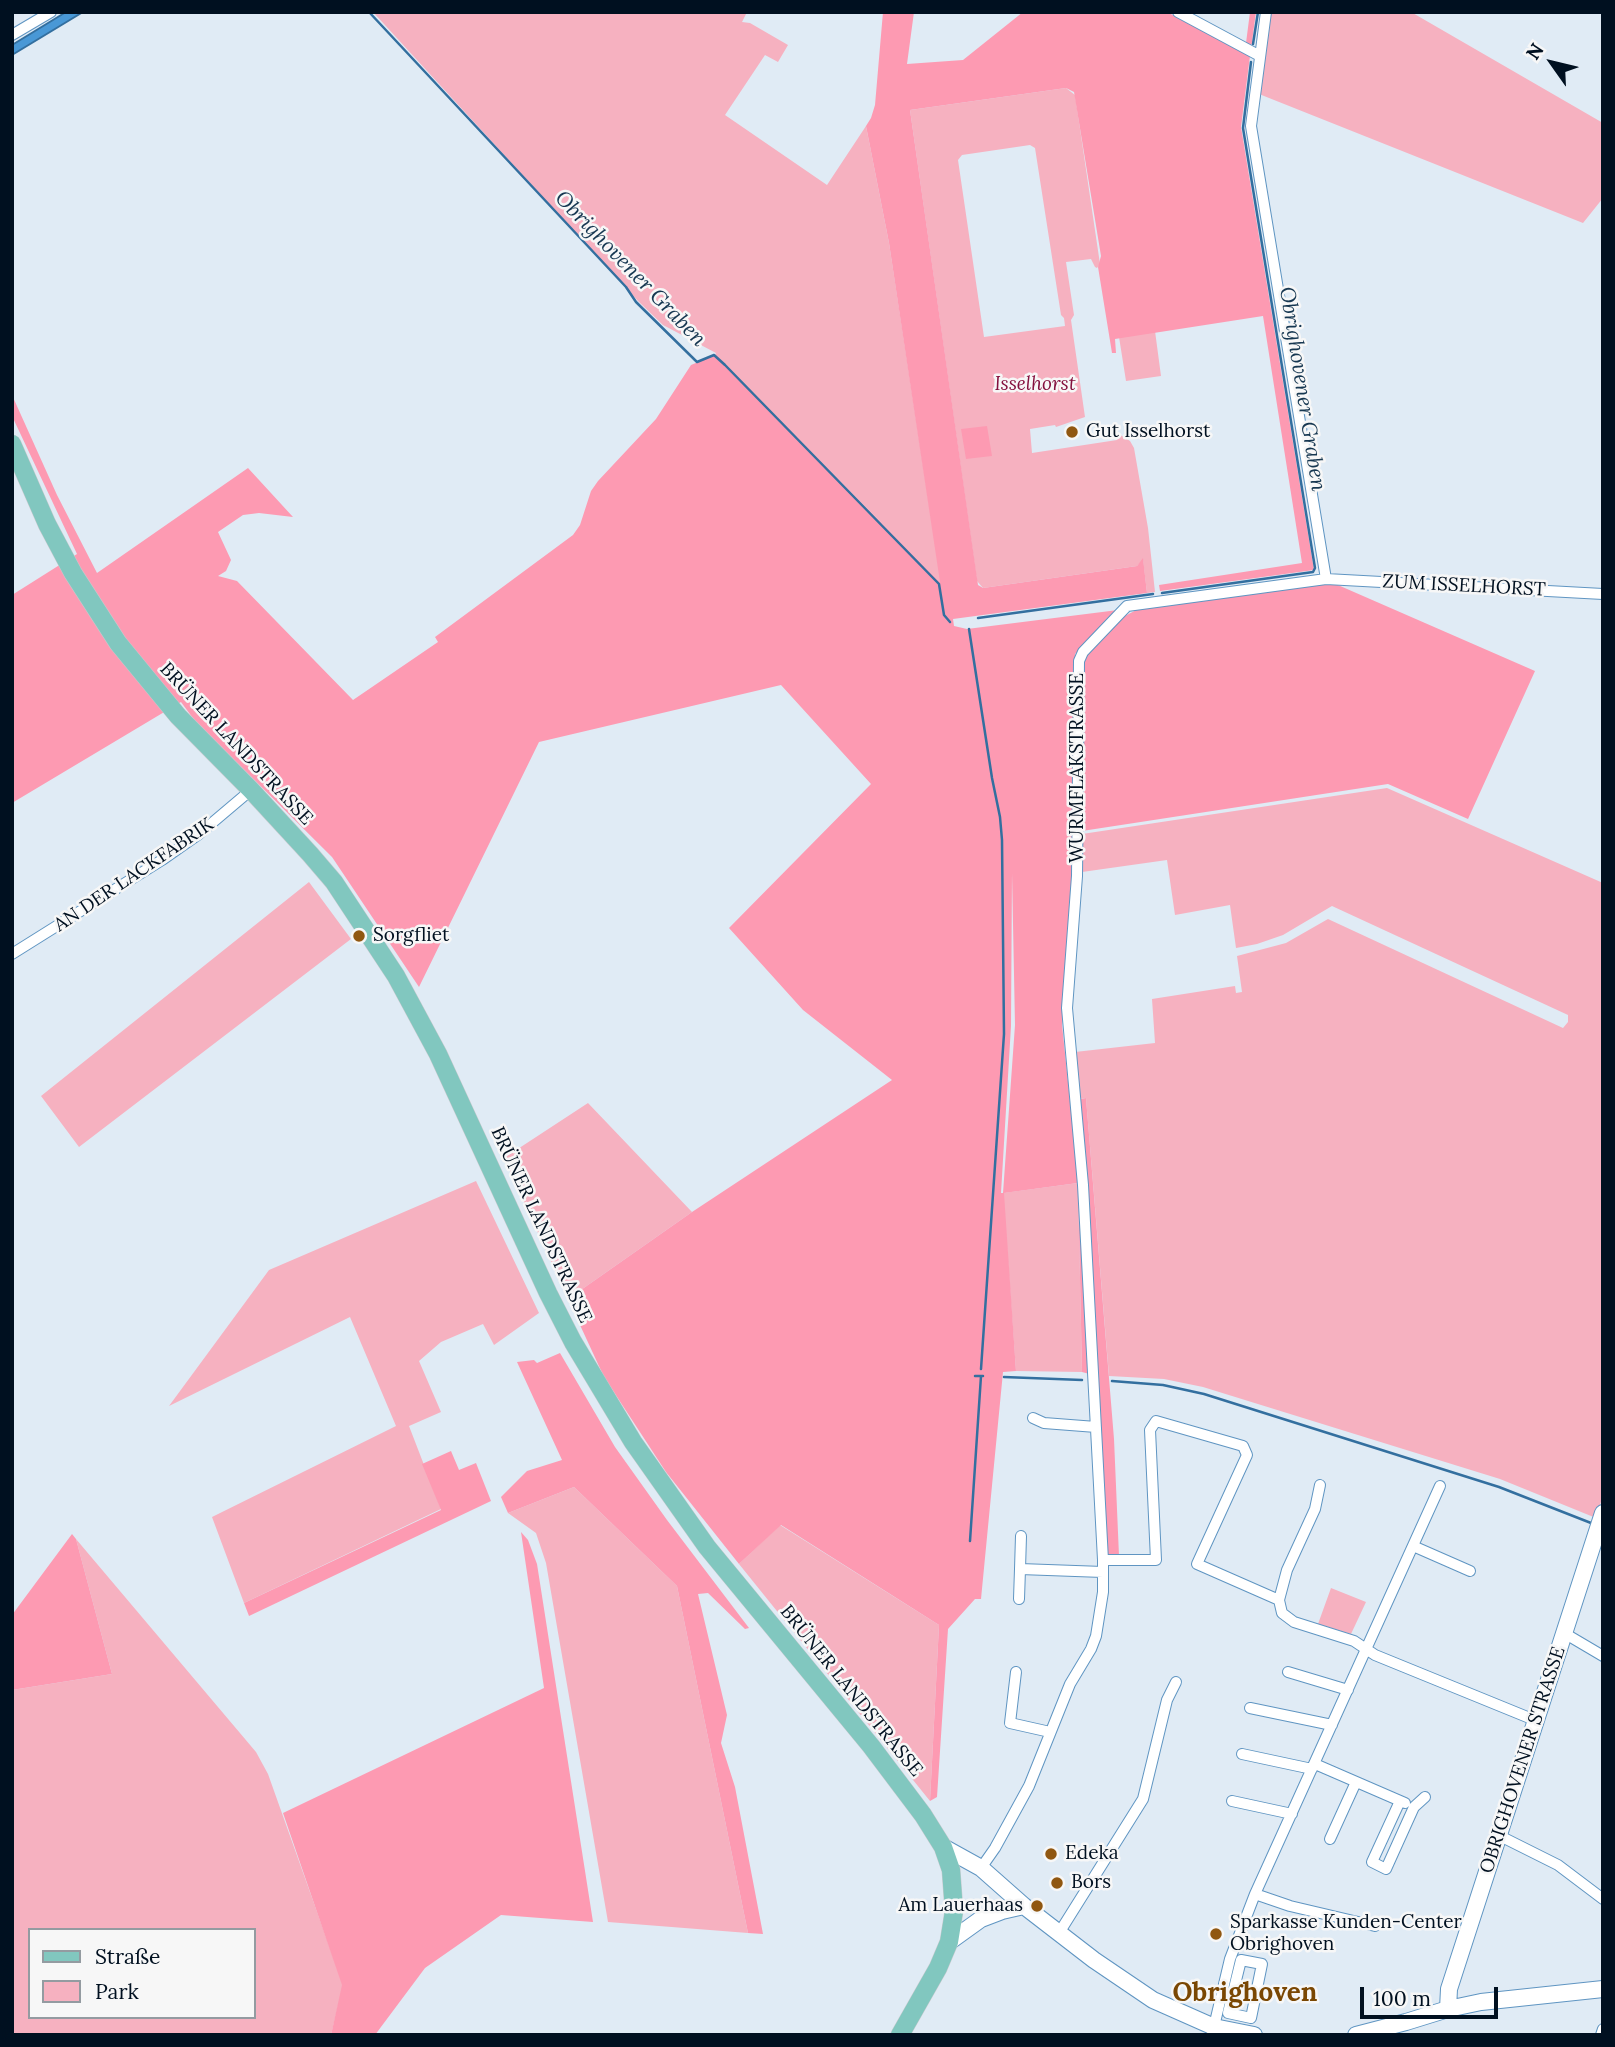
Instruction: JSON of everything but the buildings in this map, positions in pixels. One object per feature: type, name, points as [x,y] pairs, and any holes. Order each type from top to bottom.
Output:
[{"type":"main road","name":"BRÜNER LANDSTRASSE","points":[[12,444],[47,524],[73,573],[100,617],[144,678],[251,790],[334,883],[396,975],[438,1054],[555,1305],[633,1442],[707,1546],[871,1746],[923,1815],[943,1847],[951,1870],[954,1911],[949,1942],[938,1968],[900,2035]]},
{"type":"street","points":[[12,35],[51,12]]},
{"type":"street","points":[[1178,12],[1260,56]]},
{"type":"street","points":[[1266,12],[1251,126],[1326,579]]},
{"type":"street","name":"ZUM ISSELHORST","points":[[1326,579],[1603,594]]},
{"type":"street","name":"WURMFLAKSTRASSE","points":[[981,1868],[1029,1786],[1070,1684],[1091,1649],[1096,1636],[1103,1592],[1083,1185],[1067,1008],[1077,876],[1079,661],[1083,652],[1128,606],[1326,579]]},
{"type":"street","name":"AN DER LACKFABRIK","points":[[12,954],[171,854],[251,790]]},
{"type":"street","points":[[1032,1418],[1044,1423],[1096,1427]]},
{"type":"street","points":[[1020,1569],[1103,1566],[1156,1560],[1150,1430],[1156,1422],[1243,1446],[1247,1455],[1197,1564],[1279,1600]]},
{"type":"street","points":[[1320,1485],[1315,1509],[1287,1570],[1279,1600],[1282,1614],[1294,1622],[1354,1641],[1366,1650],[1537,1721]]},
{"type":"street","points":[[1213,2031],[1230,1959],[1255,1894],[1440,1486]]},
{"type":"street","name":"OBRIGHOVENER STRASSE","points":[[1448,2009],[1449,1989],[1603,1513]]},
{"type":"street","points":[[1019,1599],[1021,1536]]},
{"type":"street","points":[[1413,1546],[1470,1571]]},
{"type":"street","points":[[1564,1633],[1603,1656]]},
{"type":"street","points":[[1016,1672],[1010,1723],[1050,1732]]},
{"type":"street","points":[[1288,1672],[1348,1690]]},
{"type":"street","points":[[1059,1933],[1143,1799],[1167,1700],[1176,1682]]},
{"type":"street","points":[[1250,1707],[1332,1725]]},
{"type":"street","points":[[1242,1754],[1314,1767],[1414,1807]]},
{"type":"street","points":[[1330,1839],[1356,1782]]},
{"type":"street","points":[[1400,1801],[1372,1862],[1387,1869],[1414,1807],[1425,1797]]},
{"type":"street","points":[[1232,1801],[1292,1814]]},
{"type":"street","points":[[1498,1835],[1558,1865],[1603,1899]]},
{"type":"street","points":[[943,1847],[981,1868],[1059,1933],[1153,2000],[1213,2031],[1254,2035]]},
{"type":"street","points":[[951,1870],[964,1867],[981,1868]]},
{"type":"street","points":[[1255,1894],[1290,1906],[1375,1926]]},
{"type":"street","points":[[949,1942],[981,1919],[1024,1906]]},
{"type":"street","points":[[1241,1960],[1262,1964],[1251,2018],[1228,2013],[1241,1960]]},
{"type":"street","points":[[1362,2034],[1481,2002],[1603,1989]]},
{"type":"street","points":[[1601,2035],[1603,2029]]},
{"type":"green space","points":[[373,12],[747,12],[742,22],[750,23],[788,45],[778,62],[765,55],[725,115],[827,185],[866,126],[889,243],[941,583],[715,355],[716,353],[663,325],[638,301]]},
{"type":"green space","points":[[1270,12],[1411,12],[1603,123],[1603,198],[1583,223],[1259,94]]},
{"type":"green space","name":"Isselhorst","points":[[1066,88],[1075,95],[1100,264],[1095,267],[1091,259],[1066,262],[1085,417],[1056,427],[1030,429],[1032,453],[1117,440],[1116,432],[1130,441],[1134,448],[1148,528],[1155,592],[1147,593],[1143,560],[1137,566],[983,588],[977,581],[910,110]],"holes":[[[1030,145],[1035,148],[1061,315],[1065,326],[984,337],[958,160],[962,155]]]},
{"type":"green space","points":[[1155,331],[1161,376],[1126,381],[1119,337]]},
{"type":"green space","points":[[1387,788],[1603,883],[1603,1495],[1596,1518],[1500,1479],[1203,1387],[1164,1379],[1109,1376],[1086,1098],[1079,1099],[1075,1052],[1155,1043],[1152,999],[1235,986],[1236,993],[1242,992],[1237,956],[1286,943],[1328,919],[1563,1028],[1568,1022],[1568,1015],[1332,906],[1283,935],[1236,948],[1230,905],[1175,915],[1167,860],[1082,872],[1082,834]]},
{"type":"green space","points":[[309,882],[351,939],[79,1147],[41,1096]]},
{"type":"green space","points":[[588,1103],[692,1212],[568,1299],[504,1158]]},
{"type":"green space","points":[[476,1181],[539,1313],[494,1345],[483,1324],[441,1342],[419,1361],[441,1412],[409,1426],[441,1509],[244,1603],[212,1517],[396,1426],[350,1317],[169,1406],[269,1270]]},
{"type":"green space","points":[[1078,1183],[1082,1372],[1016,1371],[1003,1193]]},
{"type":"green space","points":[[574,1487],[677,1586],[748,1933],[608,1922],[546,1563],[536,1533],[508,1513]]},
{"type":"green space","points":[[780,1525],[939,1625],[930,1801],[739,1564]]},
{"type":"green space","points":[[76,1539],[256,1752],[268,1774],[343,1985],[331,2035],[12,2035],[12,1690],[112,1674]]},
{"type":"green space","points":[[1331,1588],[1366,1602],[1351,1634],[1318,1624]]},
{"type":"shaded area","points":[[883,12],[914,12],[907,64],[963,60],[1023,12],[1167,12],[1250,56],[1241,127],[1314,570],[1160,591],[1159,585],[1302,563],[1263,316],[1115,339],[1116,353],[1112,353],[1098,267],[1101,256],[1074,92],[1066,88],[910,110],[978,585],[983,588],[1137,566],[1143,558],[1147,593],[953,619],[954,626],[967,629],[1118,610],[1075,654],[1073,886],[1062,1025],[1070,1101],[1086,1098],[1114,1439],[1119,1556],[1107,1555],[1097,1376],[1082,1372],[1078,1183],[1004,1193],[1016,1371],[1003,1372],[981,1599],[975,1599],[948,1629],[937,1797],[930,1801],[939,1625],[781,1525],[739,1564],[666,1472],[604,1377],[568,1299],[692,1212],[892,1080],[803,1010],[729,928],[871,784],[781,685],[539,742],[419,987],[332,857],[195,721],[181,702],[12,803],[12,595],[77,554],[12,416],[12,395],[57,495],[97,573],[248,468],[293,517],[259,513],[243,515],[218,532],[231,560],[226,571],[218,576],[237,581],[353,700],[438,642],[435,637],[573,535],[580,525],[591,491],[598,481],[656,419],[691,365],[715,355],[940,582],[889,243],[866,126],[875,105]],"holes":[[[1012,873],[1015,1025],[1003,1193],[1001,1193],[1011,1026]]]},
{"type":"shaded area","points":[[1250,12],[1256,12],[1251,49],[1246,43]]},
{"type":"shaded area","points":[[987,426],[992,456],[966,459],[961,429]]},
{"type":"shaded area","points":[[1331,582],[1535,671],[1468,819],[1388,784],[1082,831],[1084,658],[1125,616],[1140,608]]},
{"type":"shaded area","points":[[560,1353],[615,1447],[749,1628],[745,1629],[708,1593],[698,1594],[727,1715],[721,1743],[735,1787],[763,1934],[748,1933],[677,1586],[574,1487],[508,1513],[501,1497],[527,1471],[562,1460],[517,1362],[534,1360],[537,1363]]},
{"type":"shaded area","points":[[451,1451],[459,1470],[476,1463],[491,1501],[249,1616],[244,1603],[441,1510],[422,1464]]},
{"type":"shaded area","points":[[521,1532],[528,1540],[537,1564],[593,1922],[501,1915],[425,1968],[375,2035],[331,2035],[342,1985],[283,1813],[544,1688]]},
{"type":"shaded area","points":[[72,1534],[76,1539],[112,1674],[12,1690],[12,1615]]},
{"type":"water","points":[[66,12],[83,12],[12,55],[12,45]]},
{"type":"waterway","name":"Obrighovener Graben","points":[[369,12],[626,287],[636,302],[697,362],[714,355],[725,365],[939,584],[944,615],[950,622]]},
{"type":"waterway","name":"Obrighovener Graben","points":[[1253,44],[1258,12]]},
{"type":"waterway","name":"Obrighovener Graben","points":[[1162,593],[1313,572],[1315,568],[1243,128],[1251,62]]},
{"type":"waterway","name":"Obrighovener Graben","points":[[978,618],[1153,594]]},
{"type":"waterway","points":[[969,629],[1002,840],[1004,1034],[981,1369]]},
{"type":"waterway","points":[[975,1376],[983,1376]]},
{"type":"waterway","points":[[970,1541],[981,1376]]},
{"type":"waterway","points":[[1004,1377],[1082,1380]]},
{"type":"waterway","points":[[1112,1381],[1163,1385],[1204,1394],[1499,1487],[1591,1523]]},
{"type":"place","name":"Gut Isselhorst","points":[[1072,432]]},
{"type":"place","name":"Sorgfliet","points":[[359,936]]},
{"type":"place","name":"Edeka","points":[[1051,1854]]},
{"type":"place","name":"Bors","points":[[1057,1883]]},
{"type":"place","name":"Am Lauerhaas","points":[[1037,1906]]},
{"type":"place","name":"Sparkasse Kunden-Center Obrighoven","points":[[1216,1934]]},
{"type":"district","name":"Obrighoven","points":[[1245,1994]]}]
